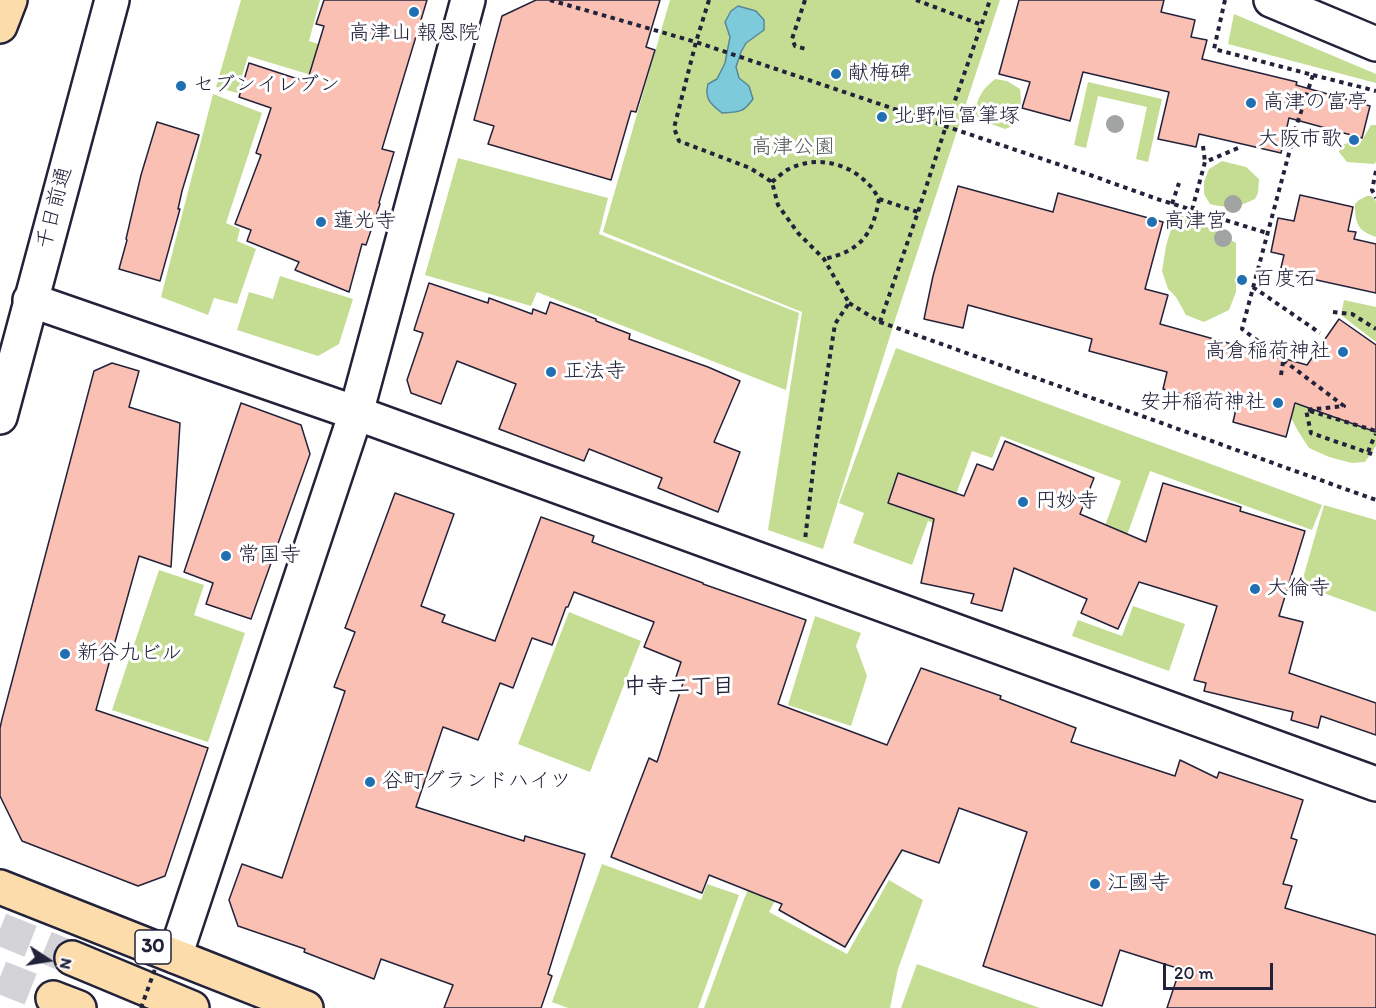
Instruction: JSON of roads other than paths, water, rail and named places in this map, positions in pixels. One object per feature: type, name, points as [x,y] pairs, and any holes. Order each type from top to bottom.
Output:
[{"type":"main road","points":[[0,26],[10,0]]},
{"type":"main road","name":"30","points":[[0,887],[165,963],[306,1008]]},
{"type":"main road","name":"30","points":[[72,958],[192,1008]]},
{"type":"street","name":"千日前通","points":[[0,417],[112,0]]},
{"type":"street","points":[[165,963],[356,413],[468,0]]},
{"type":"street","points":[[1271,0],[1376,44]]},
{"type":"street","points":[[30,300],[356,413],[1376,784]]},
{"type":"water","points":[[738,6],[756,11],[764,20],[764,30],[746,43],[736,67],[739,78],[749,86],[753,99],[740,111],[722,113],[709,101],[707,89],[708,84],[717,79],[725,63],[730,37],[725,22],[731,11]]},
{"type":"tunnel","points":[[0,929],[72,958]]},
{"type":"tunnel","points":[[0,977],[53,998]]},
{"type":"place","name":"高津山 報恩院","points":[[414,12]]},
{"type":"place","name":"献梅碑","points":[[836,74]]},
{"type":"place","name":"セブンイレブン","points":[[181,86]]},
{"type":"place","name":"高津の富亭","points":[[1251,103]]},
{"type":"place","name":"北野恒冨筆塚","points":[[882,117]]},
{"type":"place","name":"大阪市歌","points":[[1354,140]]},
{"type":"place","name":"蓮光寺","points":[[321,222]]},
{"type":"place","name":"高津宮","points":[[1152,222]]},
{"type":"place","name":"百度石","points":[[1242,280]]},
{"type":"place","name":"高倉稲荷神社","points":[[1343,352]]},
{"type":"place","name":"正法寺","points":[[551,372]]},
{"type":"place","name":"安井稲荷神社","points":[[1278,403]]},
{"type":"place","name":"円妙寺","points":[[1023,502]]},
{"type":"place","name":"常国寺","points":[[226,556]]},
{"type":"place","name":"大倫寺","points":[[1255,589]]},
{"type":"place","name":"新谷九ビル","points":[[65,654]]},
{"type":"place","name":"谷町グランドハイツ","points":[[370,782]]},
{"type":"place","name":"江國寺","points":[[1095,884]]},
{"type":"district","name":"中寺二丁目","points":[[679,687]]},
{"type":"park label","name":"高津公園","points":[[793,148]]}]
